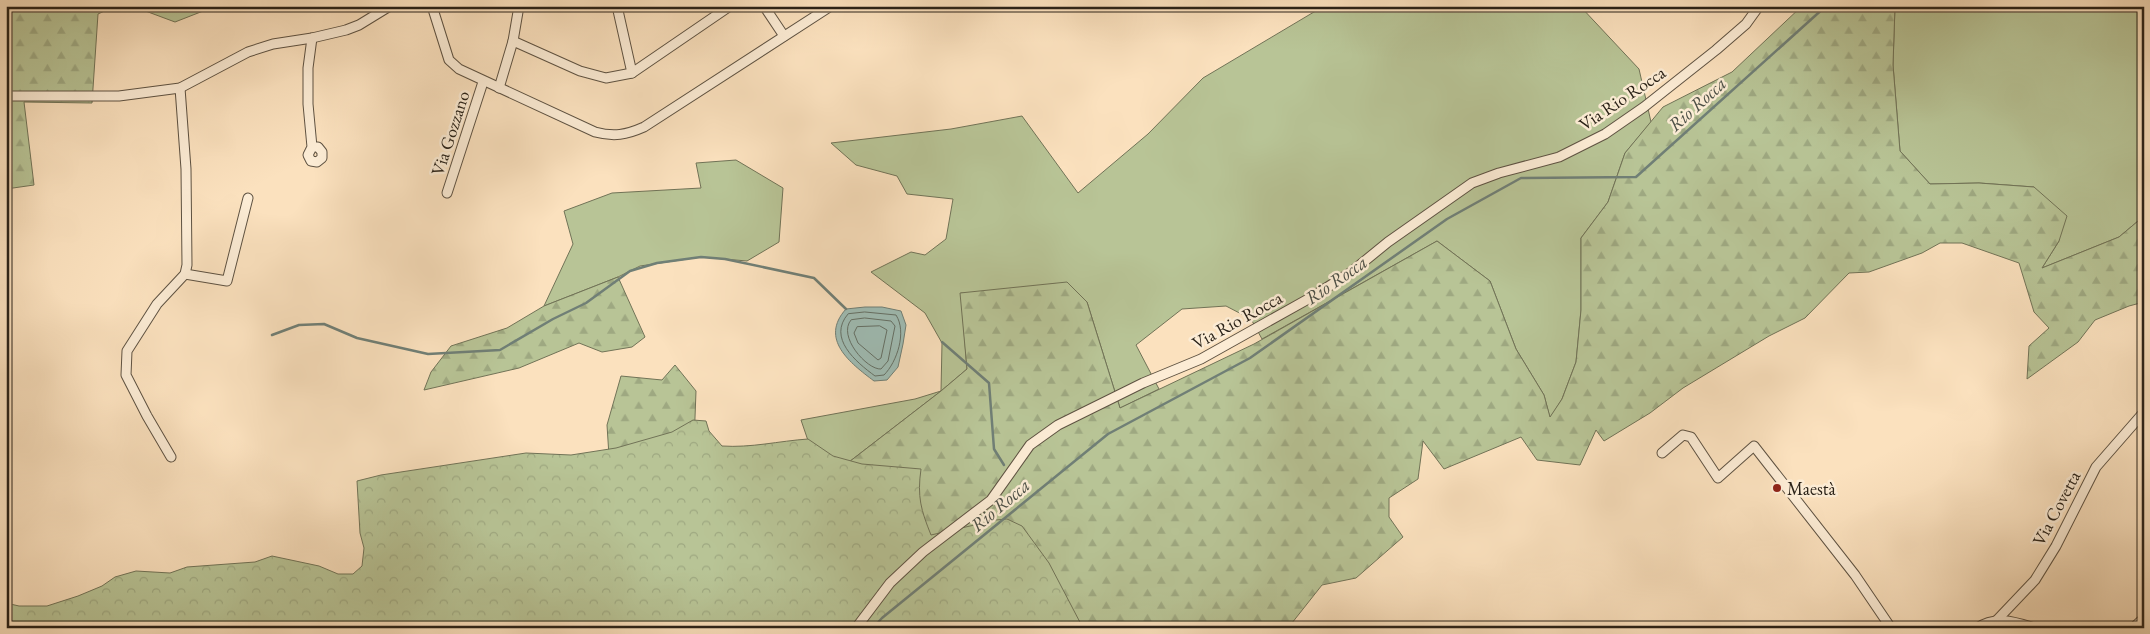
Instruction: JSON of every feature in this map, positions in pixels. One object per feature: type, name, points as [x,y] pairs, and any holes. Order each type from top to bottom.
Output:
[{"type":"street","points":[[6,96],[120,96],[180,88],[248,52],[274,44],[312,38],[352,27],[390,6]]},
{"type":"street","points":[[432,6],[450,60],[460,69],[483,82],[595,132],[611,136],[629,134],[644,127],[831,6]]},
{"type":"street","points":[[499,88],[513,41],[519,6]]},
{"type":"street","points":[[617,6],[632,73]]},
{"type":"street","points":[[513,41],[580,71],[606,78],[632,73],[730,6]]},
{"type":"street","points":[[764,6],[784,36]]},
{"type":"street","name":"Via Rio Rocca","points":[[856,628],[890,583],[923,552],[992,500],[1030,445],[1058,425],[1143,383],[1200,359],[1310,298],[1350,273],[1388,242],[1472,183],[1499,172],[1559,157],[1605,134],[1716,50],[1746,24],[1759,6]]},
{"type":"street","points":[[312,38],[308,68],[308,104],[312,148]]},
{"type":"street","name":"Via Gozzano","points":[[447,193],[483,82]]},
{"type":"street","points":[[171,457],[146,416],[126,375],[127,351],[157,304],[185,274],[187,265],[186,169],[180,88]]},
{"type":"street","points":[[185,274],[227,281],[248,198]]},
{"type":"street","name":"Via Covetta","points":[[1997,620],[2005,609],[2035,580],[2056,546],[2096,467],[2144,412]]},
{"type":"street","points":[[1662,453],[1683,435],[1690,437],[1718,478],[1754,446],[1855,575],[1891,628]]},
{"type":"street","points":[[2133,628],[2144,618]]},
{"type":"street","points":[[1977,628],[1986,622],[1997,620],[2018,622],[2035,628]]},
{"type":"green space","points":[[6,6],[115,6],[98,14],[92,103],[24,102],[34,185],[6,189]]},
{"type":"green space","points":[[132,6],[216,6],[175,22]]},
{"type":"green space","points":[[1324,6],[1580,6],[1639,69],[1651,122],[1625,153],[1608,202],[1581,238],[1581,310],[1576,362],[1562,399],[1550,418],[1544,395],[1516,349],[1490,281],[1437,241],[1262,339],[1251,319],[1226,306],[1182,309],[1136,345],[1159,389],[1120,408],[1087,302],[961,293],[967,369],[941,391],[942,343],[925,313],[871,272],[911,252],[925,255],[946,239],[953,199],[907,194],[897,176],[856,165],[831,143],[951,129],[1022,116],[1078,193],[1148,134],[1203,78]]},
{"type":"green space","points":[[1802,6],[1895,6],[1893,65],[1900,151],[1930,184],[1979,183],[2034,187],[2067,216],[2059,241],[2042,268],[2119,237],[2144,216],[2144,302],[2095,320],[2078,342],[2027,379],[2029,346],[2049,328],[2034,312],[2019,263],[1962,243],[1940,243],[1922,253],[1869,272],[1849,273],[1805,318],[1769,336],[1683,388],[1650,413],[1604,441],[1596,430],[1580,465],[1537,460],[1521,437],[1444,469],[1423,441],[1418,479],[1389,498],[1389,517],[1403,537],[1356,578],[1322,585],[1288,628],[705,628],[609,456],[607,425],[621,376],[662,380],[675,365],[696,391],[694,444],[814,489],[967,369],[960,293],[1067,282],[1087,302],[1120,408],[1254,344],[1437,241],[1490,281],[1516,349],[1544,395],[1550,417],[1562,399],[1576,362],[1581,310],[1581,238],[1608,202],[1625,153],[1663,107],[1732,72]]},
{"type":"green space","points":[[1895,6],[2144,6],[2144,216],[2119,237],[2042,268],[2059,241],[2034,187],[1979,183],[1930,184],[1900,151],[1893,65]]},
{"type":"green space","points":[[736,160],[783,188],[779,242],[747,261],[701,257],[640,266],[618,277],[544,306],[573,244],[564,211],[612,193],[701,188],[696,163]]},
{"type":"green space","points":[[618,277],[645,337],[632,347],[602,352],[579,343],[519,368],[424,390],[431,372],[451,346],[507,328],[544,306]]},
{"type":"green space","points":[[941,391],[814,489],[817,467],[801,420],[915,399]]},
{"type":"green space","points":[[693,420],[706,421],[709,431],[722,446],[754,445],[808,439],[833,456],[862,464],[921,469],[919,488],[921,503],[931,535],[996,520],[1007,519],[1022,526],[1049,563],[1083,628],[6,628],[6,603],[19,606],[47,606],[102,586],[115,577],[136,571],[170,573],[187,567],[255,562],[272,556],[319,566],[338,574],[353,574],[362,566],[364,548],[360,533],[357,481],[381,475],[526,453],[571,455],[616,448],[672,432]]},
{"type":"water","points":[[882,307],[901,311],[906,325],[898,367],[887,380],[874,381],[865,374],[847,358],[837,340],[838,320],[846,309]]},
{"type":"waterway","name":"Rio Rocca","points":[[873,628],[882,618],[1108,434],[1250,358],[1447,219],[1521,178],[1636,177],[1826,6]]},
{"type":"waterway","points":[[272,335],[299,325],[324,324],[357,338],[428,354],[500,350],[553,319],[586,303],[630,271],[657,263],[701,257],[725,259],[814,278],[846,309]]},
{"type":"waterway","points":[[942,342],[989,383],[994,449],[1004,465]]},
{"type":"place","name":"Maestà","points":[[1777,488]]}]
